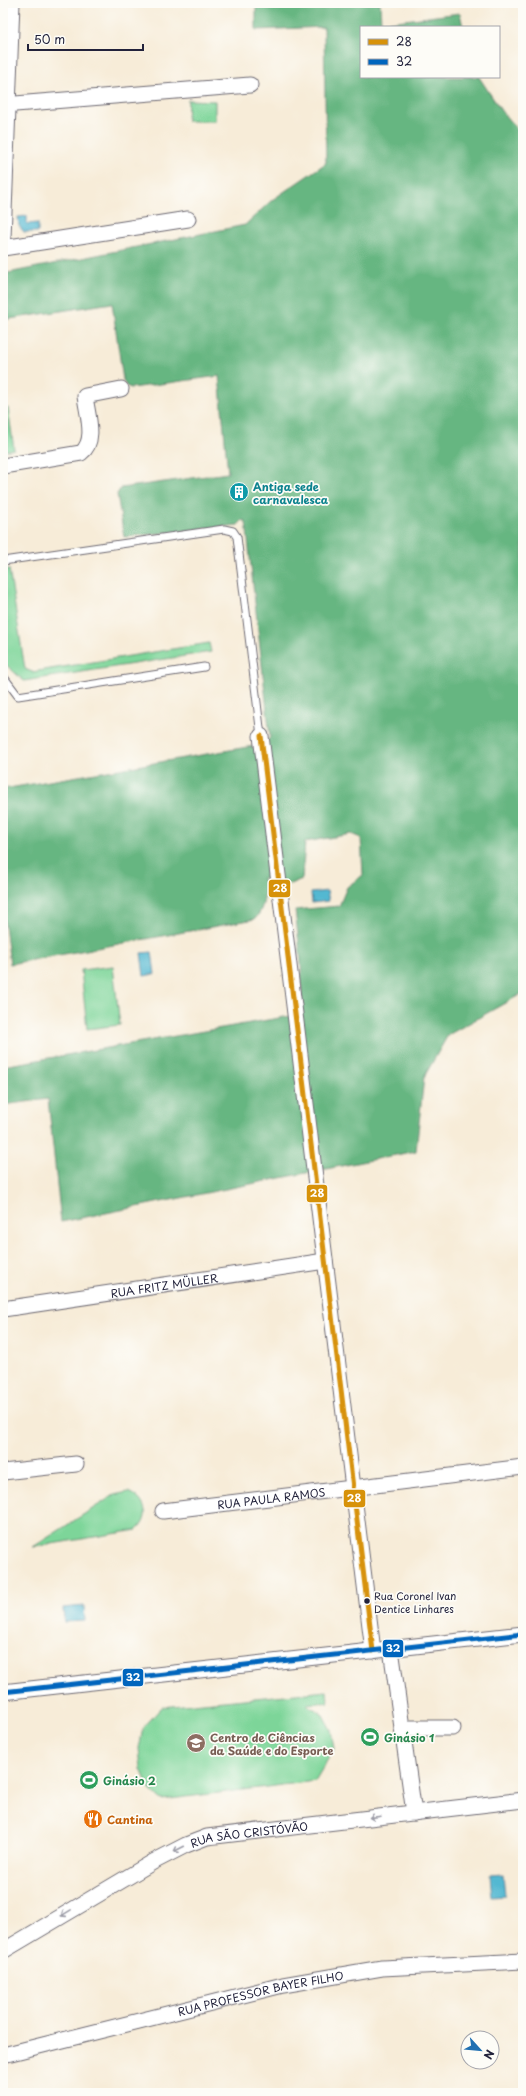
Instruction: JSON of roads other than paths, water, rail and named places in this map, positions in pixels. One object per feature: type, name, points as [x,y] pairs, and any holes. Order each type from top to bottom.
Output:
[{"type":"street","points":[[3,238],[6,104],[12,3]]},
{"type":"street","points":[[6,104],[250,85]]},
{"type":"street","points":[[3,248],[188,219]]},
{"type":"street","points":[[3,466],[81,453],[88,448],[90,441],[85,396],[122,389]]},
{"type":"street","points":[[260,736],[373,1651]]},
{"type":"street","name":"RUA FRITZ MÜLLER","points":[[3,1309],[325,1261]]},
{"type":"street","points":[[3,1472],[76,1464]]},
{"type":"street","name":"RUA PAULA RAMOS","points":[[163,1511],[523,1467]]},
{"type":"street","points":[[3,1692],[523,1634]]},
{"type":"street","points":[[391,1649],[414,1813]]},
{"type":"street","points":[[402,1728],[453,1728]]},
{"type":"street","name":"RUA SÃO CRISTÓVÃO","points":[[3,1951],[153,1862],[186,1845],[207,1837],[523,1800]]},
{"type":"street","name":"RUA PROFESSOR BAYER FILHO","points":[[3,2055],[268,1988],[330,1975],[382,1968],[523,1961]]},
{"type":"lane","points":[[3,562],[224,529],[233,531],[237,537],[260,736]]},
{"type":"lane","points":[[3,676],[18,696],[204,667]]},
{"type":"water","points":[[27,216],[27,224],[38,223],[38,232],[24,232],[19,226],[18,217]]},
{"type":"water","points":[[327,891],[329,901],[312,903],[311,893]]},
{"type":"water","points":[[152,952],[155,974],[144,976],[141,953]]},
{"type":"water","points":[[84,1606],[85,1621],[64,1622],[63,1608]]},
{"type":"water","points":[[503,1874],[505,1896],[492,1897],[490,1875]]},
{"type":"place","name":"Antiga sede carnavalesca","points":[[239,492]]},
{"type":"place","name":"Rua Coronel Ivan Dentice Linhares","points":[[367,1601]]},
{"type":"place","name":"Ginásio 1","points":[[370,1737]]},
{"type":"place","name":"Centro de Ciências da Saúde e do Esporte","points":[[196,1743]]},
{"type":"place","name":"Ginásio 2","points":[[89,1780]]},
{"type":"place","name":"Cantina","points":[[93,1819]]}]
